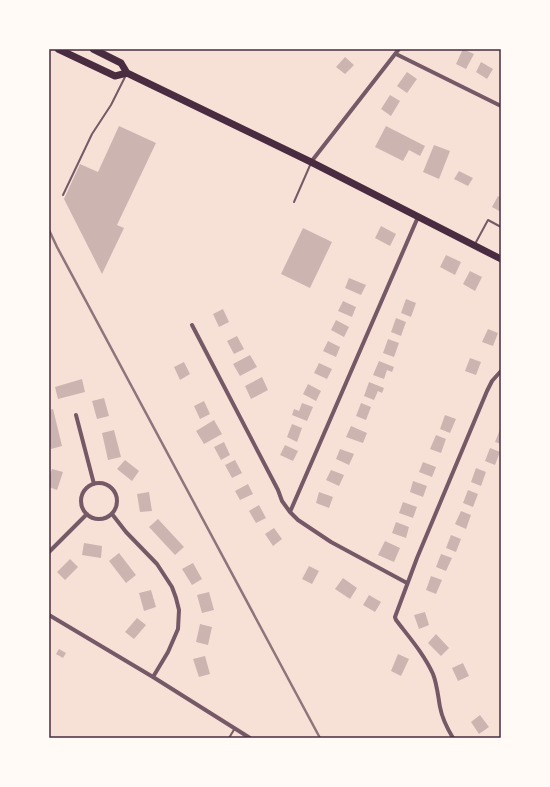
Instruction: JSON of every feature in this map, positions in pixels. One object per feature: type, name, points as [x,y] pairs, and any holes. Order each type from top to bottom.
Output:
[{"type":"main road","points":[[58,49],[115,76],[127,72]]},
{"type":"main road","points":[[93,49],[121,63],[127,72],[311,162],[501,258]]},
{"type":"street","points":[[311,162],[399,49]]},
{"type":"street","points":[[396,54],[501,106]]},
{"type":"street","points":[[290,512],[418,217]]},
{"type":"street","points":[[192,326],[278,490],[282,501],[290,512],[298,520],[331,542],[407,584]]},
{"type":"street","points":[[454,738],[448,730],[444,720],[440,708],[437,686],[428,664],[396,620],[396,614],[487,391],[492,381],[501,370]]},
{"type":"street","points":[[76,415],[94,484]]},
{"type":"street","points":[[94,484],[104,484],[109,486],[116,494],[117,500],[117,505],[112,514],[101,519],[96,519],[87,514],[83,508],[82,502],[82,496],[85,491],[94,484]]},
{"type":"street","points":[[49,552],[87,514]]},
{"type":"street","points":[[112,514],[126,532],[157,564],[172,587],[176,598],[178,610],[178,629],[168,652],[153,677]]},
{"type":"street","points":[[49,615],[153,677],[250,738]]},
{"type":"lane","points":[[63,195],[92,134],[111,106],[127,72]]},
{"type":"lane","points":[[294,202],[311,162]]},
{"type":"lane","points":[[475,246],[488,220],[501,227]]},
{"type":"lane","points":[[230,738],[234,728]]},
{"type":"building","points":[[463,49],[474,54],[466,69],[456,64]]},
{"type":"building","points":[[345,57],[354,65],[345,74],[336,67]]},
{"type":"building","points":[[481,62],[493,69],[487,79],[476,72]]},
{"type":"building","points":[[407,72],[417,79],[407,93],[397,86]]},
{"type":"building","points":[[390,95],[400,101],[391,116],[381,109]]},
{"type":"building","points":[[119,126],[156,143],[117,225],[124,228],[102,274],[64,199],[80,164],[98,172]]},
{"type":"building","points":[[386,126],[425,146],[420,156],[409,150],[403,161],[375,147]]},
{"type":"building","points":[[434,145],[450,151],[439,179],[423,172]]},
{"type":"building","points":[[459,171],[473,178],[468,186],[454,179]]},
{"type":"building","points":[[498,196],[501,198],[501,212],[492,207]]},
{"type":"building","points":[[381,226],[396,234],[390,246],[375,238]]},
{"type":"building","points":[[303,228],[332,242],[310,288],[281,274]]},
{"type":"building","points":[[446,255],[461,262],[455,275],[440,267]]},
{"type":"building","points":[[470,271],[482,277],[475,291],[463,284]]},
{"type":"building","points":[[349,278],[366,285],[361,295],[345,288]]},
{"type":"building","points":[[406,299],[416,303],[411,317],[401,313]]},
{"type":"building","points":[[343,301],[356,307],[352,317],[338,311]]},
{"type":"building","points":[[223,309],[229,322],[219,327],[213,314]]},
{"type":"building","points":[[396,318],[406,322],[401,336],[391,332]]},
{"type":"building","points":[[336,320],[349,327],[344,337],[331,330]]},
{"type":"building","points":[[488,329],[498,333],[493,346],[482,342]]},
{"type":"building","points":[[237,336],[244,349],[234,354],[227,341]]},
{"type":"building","points":[[388,339],[399,343],[394,357],[383,353]]},
{"type":"building","points":[[328,341],[340,347],[336,357],[323,351]]},
{"type":"building","points":[[250,355],[257,367],[240,376],[233,364]]},
{"type":"building","points":[[470,358],[481,362],[476,375],[465,371]]},
{"type":"building","points":[[379,361],[394,367],[392,372],[387,370],[384,379],[373,375]]},
{"type":"building","points":[[184,362],[190,374],[180,380],[174,367]]},
{"type":"building","points":[[319,363],[332,369],[327,379],[314,373]]},
{"type":"building","points":[[262,377],[268,390],[251,399],[245,386]]},
{"type":"building","points":[[82,379],[85,392],[58,399],[55,387]]},
{"type":"building","points":[[369,382],[384,388],[382,393],[378,391],[374,400],[364,396]]},
{"type":"building","points":[[308,384],[321,391],[316,401],[303,394]]},
{"type":"building","points":[[104,398],[109,416],[97,419],[92,401]]},
{"type":"building","points":[[204,401],[210,414],[200,419],[194,406]]},
{"type":"building","points":[[302,403],[313,407],[307,421],[292,415],[294,409],[299,411]]},
{"type":"building","points":[[361,403],[371,407],[366,420],[356,416]]},
{"type":"building","points":[[53,409],[62,446],[51,449],[49,443],[49,410]]},
{"type":"building","points":[[445,415],[456,419],[450,433],[440,429]]},
{"type":"building","points":[[214,420],[222,434],[204,444],[196,431]]},
{"type":"building","points":[[292,424],[302,428],[297,442],[287,437]]},
{"type":"building","points":[[351,426],[367,433],[363,443],[346,437]]},
{"type":"building","points":[[501,427],[501,444],[495,442]]},
{"type":"building","points":[[114,430],[121,457],[108,460],[102,433]]},
{"type":"building","points":[[436,435],[446,439],[441,453],[430,449]]},
{"type":"building","points":[[224,442],[230,455],[221,460],[214,447]]},
{"type":"building","points":[[285,445],[298,451],[293,461],[280,455]]},
{"type":"building","points":[[490,448],[500,452],[495,465],[485,461]]},
{"type":"building","points":[[340,449],[354,454],[349,465],[336,459]]},
{"type":"building","points":[[125,460],[139,471],[132,481],[117,469]]},
{"type":"building","points":[[235,460],[242,473],[232,478],[225,465]]},
{"type":"building","points":[[423,462],[436,467],[432,477],[419,472]]},
{"type":"building","points":[[476,468],[486,472],[481,486],[471,482]]},
{"type":"building","points":[[52,469],[63,472],[57,490],[49,487],[49,477]]},
{"type":"building","points":[[331,470],[344,475],[339,486],[326,480]]},
{"type":"building","points":[[413,481],[427,486],[423,497],[410,492]]},
{"type":"building","points":[[248,484],[253,494],[240,500],[235,491]]},
{"type":"building","points":[[468,490],[478,494],[473,507],[463,503]]},
{"type":"building","points":[[149,492],[152,511],[140,512],[137,494]]},
{"type":"building","points":[[319,492],[333,497],[329,508],[316,503]]},
{"type":"building","points":[[403,502],[417,507],[413,518],[399,513]]},
{"type":"building","points":[[259,505],[266,518],[256,523],[249,511]]},
{"type":"building","points":[[461,511],[471,515],[466,529],[455,524]]},
{"type":"building","points":[[158,519],[184,547],[175,555],[149,527]]},
{"type":"building","points":[[396,522],[409,527],[406,538],[392,533]]},
{"type":"building","points":[[274,528],[282,539],[273,546],[265,534]]},
{"type":"building","points":[[451,535],[461,539],[456,552],[446,548]]},
{"type":"building","points":[[385,541],[400,548],[394,562],[378,555]]},
{"type":"building","points":[[84,543],[102,546],[101,558],[82,555]]},
{"type":"building","points":[[119,553],[136,575],[126,583],[109,561]]},
{"type":"building","points":[[441,554],[452,558],[446,571],[436,567]]},
{"type":"building","points":[[70,559],[78,567],[65,580],[57,572]]},
{"type":"building","points":[[193,563],[202,579],[192,585],[182,569]]},
{"type":"building","points":[[309,566],[319,571],[312,584],[302,579]]},
{"type":"building","points":[[431,576],[442,580],[436,594],[426,590]]},
{"type":"building","points":[[343,578],[357,588],[350,599],[335,589]]},
{"type":"building","points":[[151,590],[156,607],[144,611],[139,593]]},
{"type":"building","points":[[209,592],[214,610],[202,613],[197,595]]},
{"type":"building","points":[[369,595],[381,602],[375,612],[363,605]]},
{"type":"building","points":[[425,612],[429,625],[419,629],[414,615]]},
{"type":"building","points":[[137,618],[146,625],[134,639],[125,632]]},
{"type":"building","points":[[200,624],[212,627],[208,645],[196,642]]},
{"type":"building","points":[[436,634],[449,648],[441,656],[428,643]]},
{"type":"building","points":[[59,649],[66,653],[63,658],[56,654]]},
{"type":"building","points":[[398,654],[409,659],[401,676],[391,671]]},
{"type":"building","points":[[205,656],[210,674],[199,677],[193,659]]},
{"type":"building","points":[[463,663],[469,676],[458,681],[452,668]]},
{"type":"building","points":[[480,715],[489,727],[479,734],[471,722]]},
{"type":"railway","points":[[49,230],[320,738]]}]
